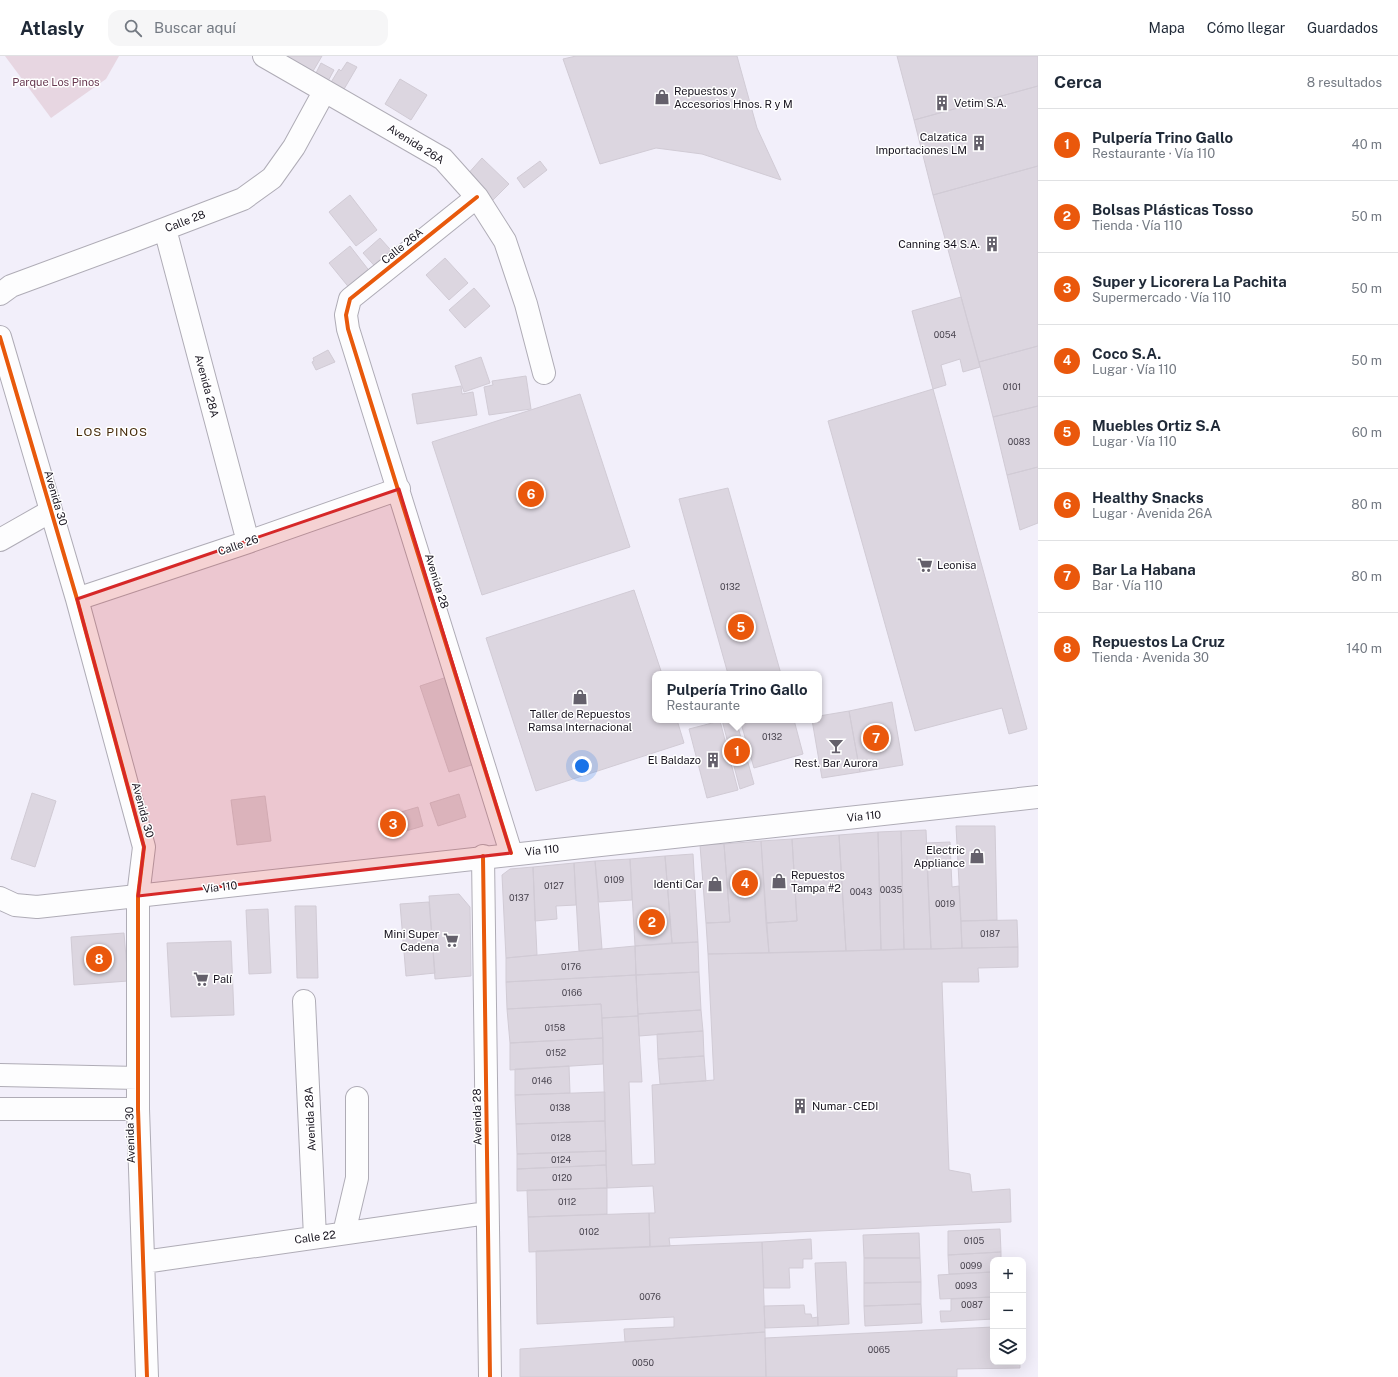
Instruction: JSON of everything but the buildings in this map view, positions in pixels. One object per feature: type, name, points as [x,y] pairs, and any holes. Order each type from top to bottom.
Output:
[{"type":"street","name":"Avenida 26A","points":[[264,56],[324,92],[414,141],[443,159],[477,198],[505,241],[526,304],[544,373]]},
{"type":"street","name":"Calle 28","points":[[0,294],[11,286],[243,199],[272,178],[294,147],[324,92]]},
{"type":"street","name":"Calle 26A","points":[[346,315],[350,299],[477,198]]},
{"type":"street","name":"Avenida 28A","points":[[165,229],[248,542]]},
{"type":"street","name":"Avenida 28","points":[[346,315],[348,328],[511,853]]},
{"type":"street","name":"Avenida 30","points":[[0,337],[77,599],[144,847],[138,896],[138,1109],[144,1262],[146,1377]]},
{"type":"street","name":"Calle 26","points":[[77,599],[248,542],[399,489]]},
{"type":"street","points":[[0,540],[51,511]]},
{"type":"street","name":"Vía 110","points":[[0,898],[15,905],[37,907],[483,856],[1038,797]]},
{"type":"street","name":"Avenida 28","points":[[483,856],[490,1377]]},
{"type":"street","name":"Avenida 28A","points":[[304,1001],[315,1236]]},
{"type":"street","points":[[0,1076],[138,1078]]},
{"type":"street","points":[[344,1233],[358,1178],[357,1098]]},
{"type":"street","points":[[0,1109],[138,1109]]},
{"type":"street","name":"Calle 22","points":[[144,1262],[315,1236],[487,1213]]},
{"type":"highlighted area","points":[[399,489],[511,853],[138,896],[144,847],[77,599]]},
{"type":"green space","name":"Parque Los Pinos","points":[[5,56],[119,56],[106,79],[51,118]]},
{"type":"cycle path","points":[[477,197],[350,299],[346,315],[348,329],[511,853]]},
{"type":"cycle path","points":[[0,337],[77,599],[144,847],[138,896],[138,1109],[147,1377]]},
{"type":"cycle path","points":[[483,856],[490,1377]]},
{"type":"place","name":"Repuestos y Accesorios Hnos. R y M","points":[[662,97]]},
{"type":"place","name":"Vetim S.A.","points":[[942,103]]},
{"type":"place","name":"Calzatica Importaciones LM","points":[[979,143]]},
{"type":"place","name":"Canning 34 S.A.","points":[[992,244]]},
{"type":"place","name":"Healthy Snacks","points":[[531,494]]},
{"type":"place","name":"Leonisa","points":[[925,565]]},
{"type":"place","name":"Muebles Ortiz S.A","points":[[741,627]]},
{"type":"place","name":"Taller de Repuestos Ramsa Internacional","points":[[580,697]]},
{"type":"place","name":"Bar La Habana","points":[[876,738]]},
{"type":"place","name":"Rest. Bar Aurora","points":[[836,746]]},
{"type":"place","name":"Pulpería Trino Gallo","points":[[737,751]]},
{"type":"place","name":"El Baldazo","points":[[713,760]]},
{"type":"place","name":"Super y Licorera La Pachita","points":[[393,824]]},
{"type":"place","name":"Electric Appliance","points":[[977,856]]},
{"type":"place","name":"Repuestos Tampa #2","points":[[779,881]]},
{"type":"place","name":"Coco S.A.","points":[[745,883]]},
{"type":"place","name":"Identi Car","points":[[715,884]]},
{"type":"place","name":"Bolsas Plásticas Tosso","points":[[652,922]]},
{"type":"place","name":"Mini Super Cadena","points":[[451,940]]},
{"type":"place","name":"Repuestos La Cruz","points":[[99,959]]},
{"type":"place","name":"Palí","points":[[201,979]]},
{"type":"place","name":"Numar - CEDI","points":[[800,1106]]},
{"type":"district","name":"LOS PINOS","points":[[112,432]]}]
